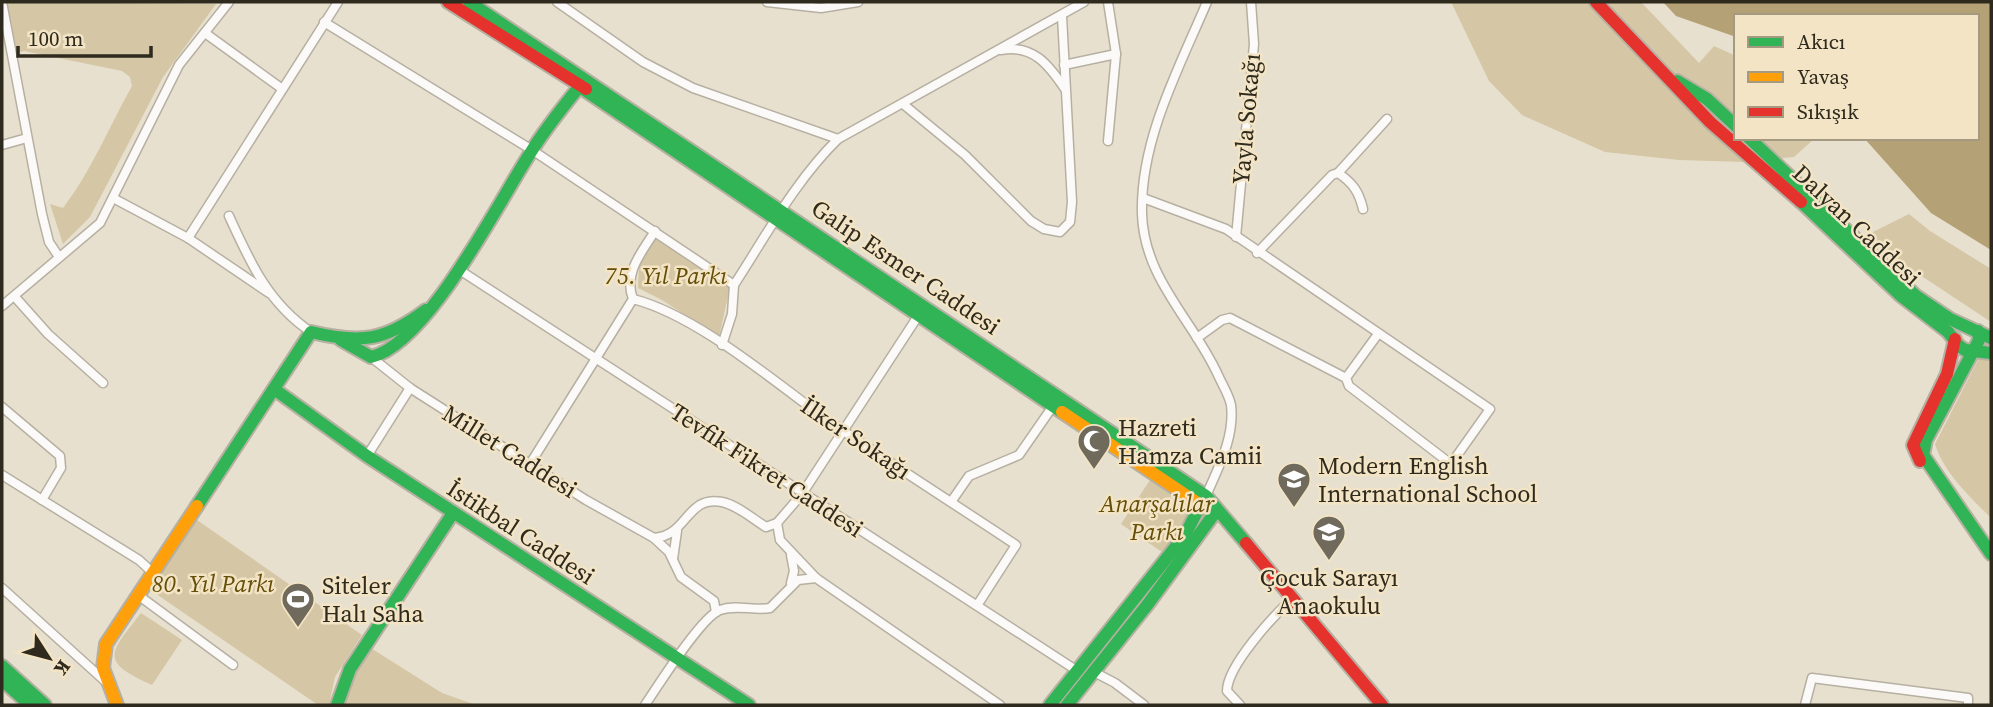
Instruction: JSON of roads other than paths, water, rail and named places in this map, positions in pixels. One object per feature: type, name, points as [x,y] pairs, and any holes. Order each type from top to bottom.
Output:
[{"type":"street","points":[[2,2],[4,26],[46,232],[59,257]]},
{"type":"street","points":[[2,306],[100,223],[179,65],[229,2]]},
{"type":"street","points":[[188,237],[338,2]]},
{"type":"street","points":[[229,216],[269,293],[287,316],[311,332],[341,340],[371,357],[381,355],[400,343],[458,270],[532,150],[582,83],[448,2]]},
{"type":"street","name":"Galip Esmer Caddesi","points":[[470,2],[582,83],[1202,500]]},
{"type":"street","points":[[557,2],[643,62],[693,88],[838,139]]},
{"type":"street","points":[[767,2],[821,8],[858,2]]},
{"type":"street","points":[[722,345],[730,322],[734,285],[819,158],[838,139],[1084,2]]},
{"type":"street","points":[[1108,2],[1116,54],[1108,141]]},
{"type":"street","points":[[1050,705],[1185,535],[1227,447],[1231,404],[1210,358],[1169,297],[1149,257],[1143,198],[1145,161],[1207,2]]},
{"type":"street","name":"Yayla Sokağı","points":[[1236,237],[1254,44],[1251,2]]},
{"type":"street","name":"Dalyan Caddesi","points":[[1596,2],[1714,126],[1859,247]]},
{"type":"street","points":[[903,104],[965,155],[1031,221],[1044,229],[1060,232],[1070,222],[1072,202],[1062,16]]},
{"type":"street","points":[[324,22],[532,150],[734,285]]},
{"type":"street","points":[[205,33],[281,88]]},
{"type":"street","points":[[991,52],[1009,49],[1035,54],[1048,64],[1065,89]]},
{"type":"street","points":[[1064,65],[1116,54]]},
{"type":"street","name":"Dalyan Caddesi","points":[[1673,80],[1695,90],[1728,119]]},
{"type":"street","points":[[1257,253],[1316,189],[1332,174],[1338,173],[1387,119]]},
{"type":"street","points":[[1714,126],[1726,126],[1728,119]]},
{"type":"street","points":[[2,145],[27,138]]},
{"type":"street","name":"Dalyan Caddesi","points":[[1751,140],[1965,350],[1991,352]]},
{"type":"street","points":[[1338,173],[1359,194],[1363,209]]},
{"type":"street","points":[[113,198],[188,237],[269,293]]},
{"type":"street","points":[[1143,198],[1197,216],[1236,237],[1490,409],[1451,464],[1357,393],[1349,386],[1346,378],[1230,318],[1222,320],[1197,338]]},
{"type":"street","points":[[530,464],[633,299],[630,290],[632,271],[655,231]]},
{"type":"street","name":"Dalyan Caddesi","points":[[1879,268],[1936,310],[1991,338]]},
{"type":"street","name":"Tevfik Fikret Caddesi","points":[[458,270],[802,494],[978,604],[1076,670]]},
{"type":"street","points":[[15,297],[48,334],[103,383]]},
{"type":"street","name":"İlker Sokağı","points":[[633,299],[658,305],[722,345],[843,430],[1016,545],[978,604]]},
{"type":"street","points":[[341,340],[384,337],[397,333],[426,310]]},
{"type":"street","points":[[766,527],[777,523],[802,494],[922,310],[1054,405],[1217,510],[1382,705]]},
{"type":"street","points":[[1957,366],[1955,341],[1958,331],[1964,326],[1974,328],[1979,340],[1957,366],[1923,448],[1931,470],[1991,554]]},
{"type":"street","points":[[117,705],[107,684],[101,659],[106,644],[311,332]]},
{"type":"street","points":[[1346,378],[1378,334]]},
{"type":"street","name":"Millet Caddesi","points":[[371,357],[410,388],[654,538]]},
{"type":"street","points":[[368,456],[410,388]]},
{"type":"street","name":"İstikbal Caddesi","points":[[274,389],[453,513],[749,705]]},
{"type":"street","points":[[951,502],[969,476],[1019,455],[1054,405]]},
{"type":"street","points":[[2,407],[60,456],[61,468],[42,500]]},
{"type":"street","points":[[2,475],[139,560],[152,572]]},
{"type":"street","points":[[673,562],[677,531],[693,508],[721,502],[766,527],[816,578],[1000,705]]},
{"type":"street","points":[[1067,705],[1217,510]]},
{"type":"street","points":[[337,705],[350,669],[453,513]]},
{"type":"street","points":[[777,523],[780,540]]},
{"type":"street","points":[[654,538],[677,531]]},
{"type":"street","points":[[654,538],[669,552],[681,577],[730,608]]},
{"type":"street","points":[[790,553],[794,571],[790,586]]},
{"type":"street","points":[[645,705],[677,658],[716,612],[730,608],[770,608],[798,579],[816,578]]},
{"type":"street","points":[[2,588],[107,684]]},
{"type":"street","points":[[138,595],[233,665]]},
{"type":"street","points":[[712,598],[716,612]]},
{"type":"street","points":[[1240,705],[1228,702],[1227,686],[1234,670],[1273,617],[1293,598]]},
{"type":"street","points":[[2,666],[45,705]]},
{"type":"street","points":[[1094,672],[1115,683],[1144,705]]},
{"type":"street","points":[[1805,705],[1812,678],[1968,698],[1968,705]]},
{"type":"street","points":[[2,680],[30,705]]},
{"type":"place","name":"Hazreti Hamza Camii","points":[[1094,471]]},
{"type":"place","name":"Modern English International School","points":[[1294,509]]},
{"type":"place","name":"Çocuk Sarayı Anaokulu","points":[[1329,562]]},
{"type":"place","name":"Siteler Halı Saha","points":[[298,629]]},
{"type":"park label","name":"75. Yıl Parkı","points":[[666,275]]},
{"type":"park label","name":"Anarşalılar Parkı","points":[[1157,517]]},
{"type":"park label","name":"80. Yıl Parkı","points":[[213,583]]}]
